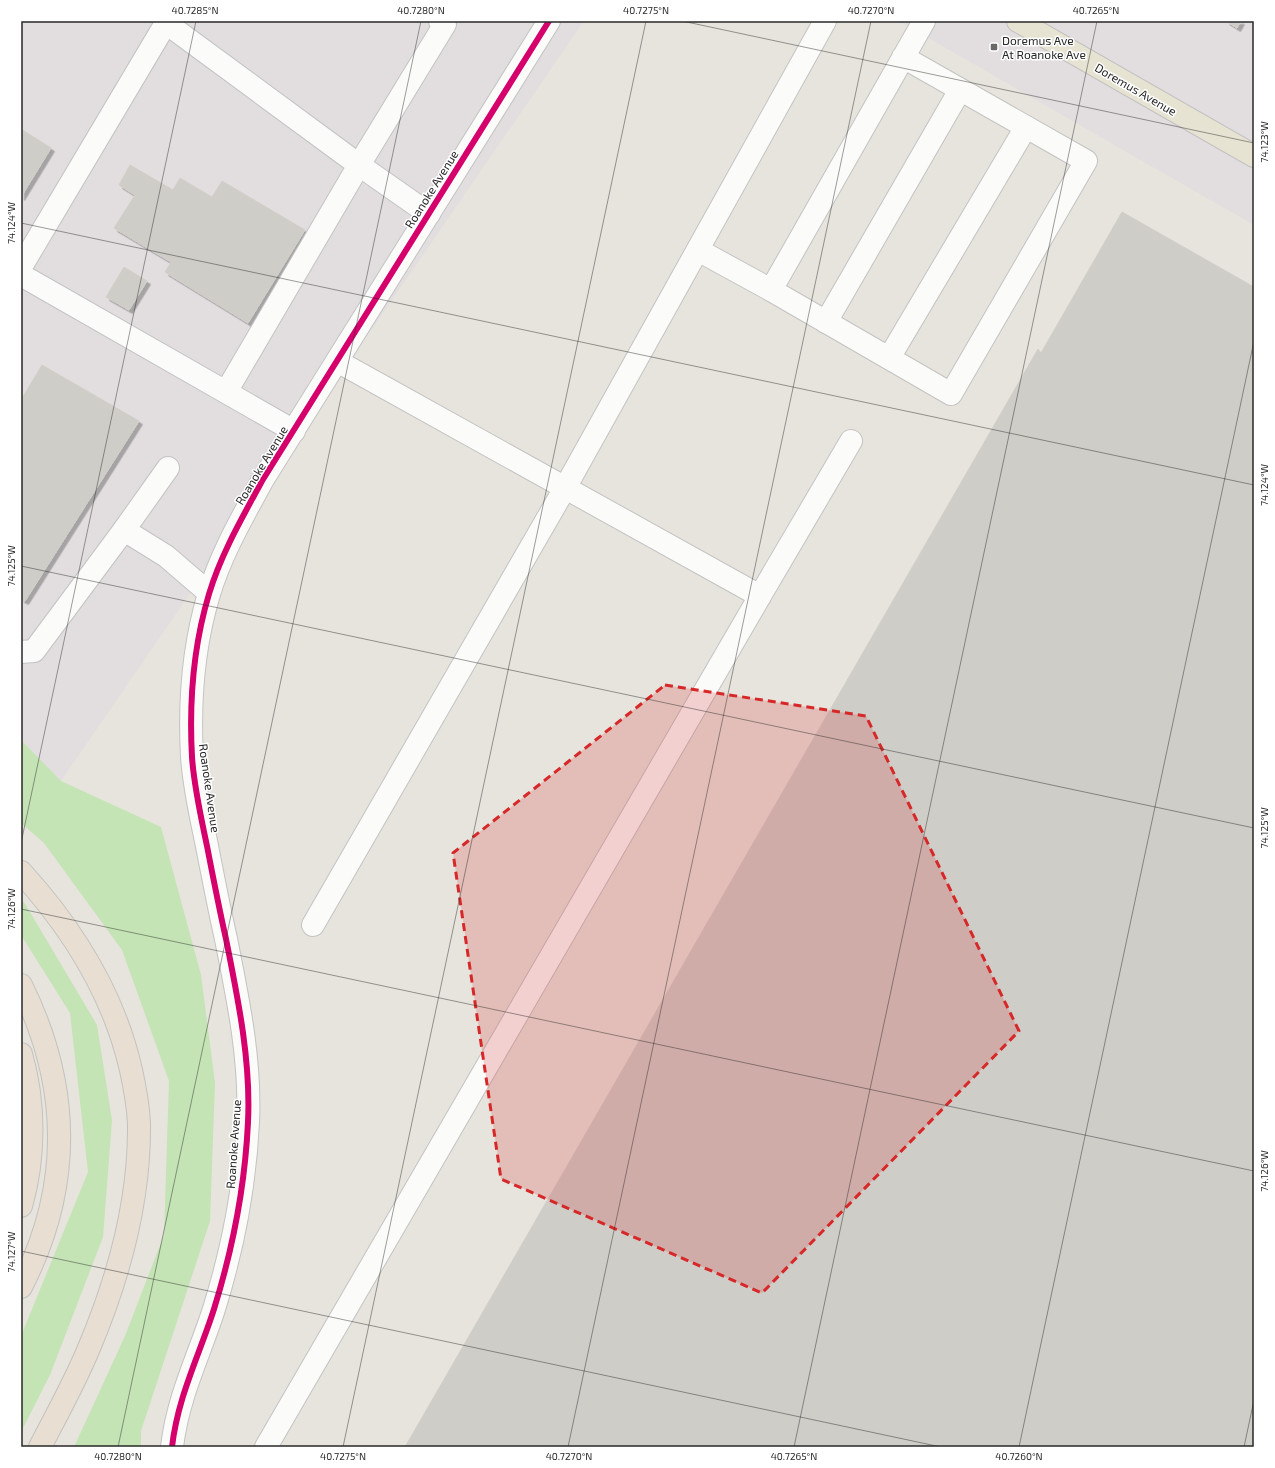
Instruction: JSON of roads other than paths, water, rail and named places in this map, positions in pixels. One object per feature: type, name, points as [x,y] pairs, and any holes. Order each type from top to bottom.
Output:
[{"type":"highway","points":[[21,872],[56,913],[76,940],[104,992],[119,1029],[128,1059],[135,1089],[139,1122],[136,1183],[124,1250],[89,1349],[40,1447]]},
{"type":"highway","points":[[21,985],[35,1018],[50,1065],[56,1089],[60,1138],[55,1191],[48,1220],[38,1249],[21,1287]]},
{"type":"highway","points":[[21,1054],[30,1092],[31,1112],[30,1157],[21,1206]]},
{"type":"main road","name":"Doremus Avenue","points":[[1018,21],[1254,156]]},
{"type":"street","points":[[226,392],[359,165],[445,24],[440,21]]},
{"type":"street","name":"Roanoke Avenue","points":[[172,1447],[174,1428],[181,1399],[214,1311],[230,1253],[243,1186],[248,1121],[246,1056],[237,993],[199,810],[192,759],[191,706],[196,647],[209,593],[232,536],[262,481],[549,21]]},
{"type":"street","points":[[312,925],[565,488],[826,21]]},
{"type":"street","points":[[771,290],[924,21]]},
{"type":"street","points":[[21,267],[166,23],[185,27],[359,165],[428,214]]},
{"type":"street","points":[[698,250],[771,290],[951,394],[1086,161],[903,57]]},
{"type":"street","points":[[826,322],[960,90]]},
{"type":"street","points":[[889,358],[1026,128]]},
{"type":"street","points":[[21,275],[294,431]]},
{"type":"street","points":[[338,361],[760,596]]},
{"type":"street","points":[[266,1447],[851,441]]},
{"type":"street","points":[[21,652],[34,651],[168,468]]},
{"type":"street","points":[[124,530],[166,556],[209,593]]},
{"type":"place","name":"Doremus Ave At Roanoke Ave","points":[[994,47]]}]
